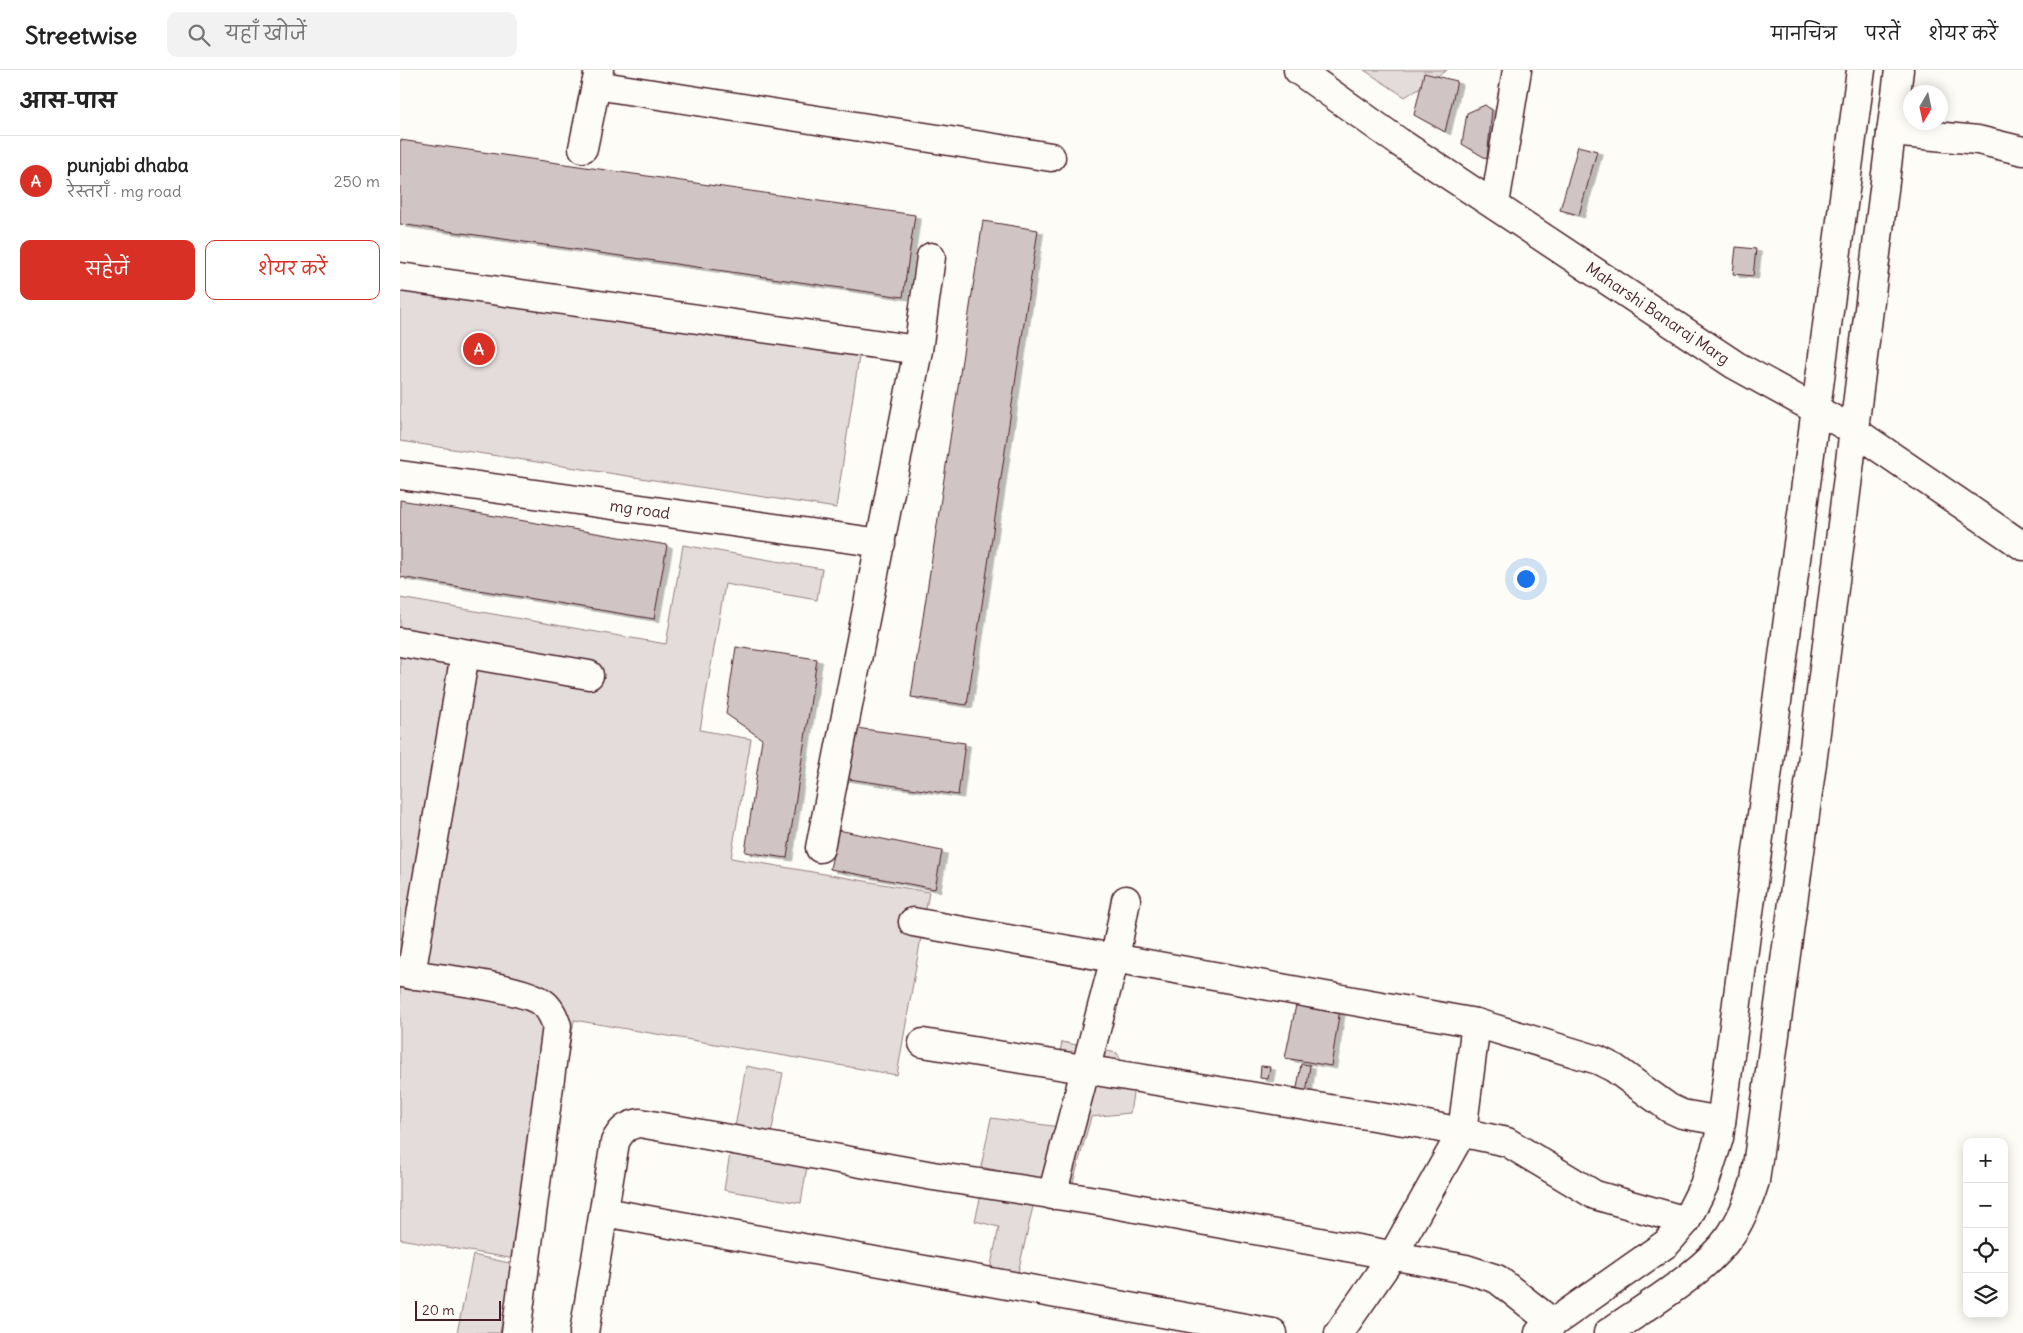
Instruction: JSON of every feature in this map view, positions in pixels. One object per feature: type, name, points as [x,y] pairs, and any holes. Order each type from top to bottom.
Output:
[{"type":"street","name":"Maharshi Banaraj Marg","points":[[1298,70],[1399,142],[1736,365],[1853,430],[2023,546]]},
{"type":"street","points":[[1495,204],[1517,70]]},
{"type":"street","points":[[584,1333],[615,1142],[620,1132],[629,1124],[640,1122],[933,1176],[1052,1194],[1466,1269],[1497,1279],[1546,1328],[1667,1243],[1686,1221],[1704,1185],[1719,1138],[1860,70]]},
{"type":"street","points":[[1608,1333],[1707,1263],[1730,1237],[1745,1212],[1755,1181],[1811,766],[1899,70]]},
{"type":"street","points":[[583,148],[597,78],[1051,157]]},
{"type":"street","points":[[1891,132],[1978,140],[2023,151]]},
{"type":"street","points":[[820,848],[918,350],[931,256]]},
{"type":"street","points":[[400,277],[918,350]]},
{"type":"street","name":"mg road","points":[[400,475],[881,543]]},
{"type":"street","points":[[400,642],[589,675]]},
{"type":"street","points":[[465,654],[405,974],[486,986],[530,996],[543,1003],[553,1014],[557,1026],[516,1333]]},
{"type":"street","points":[[1052,1194],[1115,958],[1126,900]]},
{"type":"street","points":[[913,922],[1476,1023],[1598,1060],[1614,1068],[1676,1111],[1721,1122]]},
{"type":"street","points":[[1339,1333],[1393,1255],[1462,1132],[1476,1023]]},
{"type":"street","points":[[923,1043],[1462,1132],[1507,1142],[1595,1195],[1686,1221]]},
{"type":"street","points":[[604,1212],[1273,1333]]},
{"type":"shaded area","points":[[1364,70],[1447,70],[1405,97]]},
{"type":"shaded area","points":[[400,280],[860,350],[836,508],[400,441]]},
{"type":"shaded area","points":[[683,545],[822,569],[817,600],[725,584],[700,730],[751,739],[731,858],[929,892],[897,1075],[574,1020],[532,1262],[400,1239],[400,598],[666,644]]},
{"type":"shaded area","points":[[1062,1042],[1117,1053],[1134,1087],[1130,1113],[1091,1117],[1072,1186],[981,1167],[991,1118],[1076,1129],[1098,1070],[1058,1062]]},
{"type":"shaded area","points":[[746,1066],[783,1073],[771,1134],[735,1127]]},
{"type":"shaded area","points":[[733,1135],[810,1148],[801,1203],[724,1190]]},
{"type":"shaded area","points":[[985,1177],[1037,1189],[1014,1290],[987,1284],[999,1227],[975,1221]]},
{"type":"shaded area","points":[[473,1255],[514,1264],[500,1333],[457,1333]]},
{"type":"building","points":[[1424,73],[1457,81],[1445,132],[1414,115]]},
{"type":"building","points":[[1485,105],[1492,110],[1487,159],[1462,144],[1467,113]]},
{"type":"building","points":[[400,140],[915,215],[903,297],[400,224]]},
{"type":"building","points":[[1578,146],[1597,151],[1579,215],[1560,210]]},
{"type":"building","points":[[983,221],[1038,230],[967,705],[911,697]]},
{"type":"building","points":[[1736,247],[1756,249],[1753,276],[1733,274]]},
{"type":"building","points":[[400,500],[667,545],[654,619],[400,577]]},
{"type":"building","points":[[736,647],[817,659],[787,858],[745,852],[762,739],[726,714]]},
{"type":"building","points":[[849,727],[965,743],[958,795],[842,778]]},
{"type":"building","points":[[838,830],[942,851],[935,889],[830,869]]},
{"type":"building","points":[[1296,1005],[1340,1009],[1331,1066],[1285,1058]]},
{"type":"building","points":[[1301,1064],[1310,1065],[1305,1102],[1283,1099],[1285,1086],[1297,1088]]},
{"type":"building","points":[[1261,1066],[1270,1067],[1268,1079],[1260,1078]]},
{"type":"place","name":"punjabi dhaba","points":[[479,349]]}]
